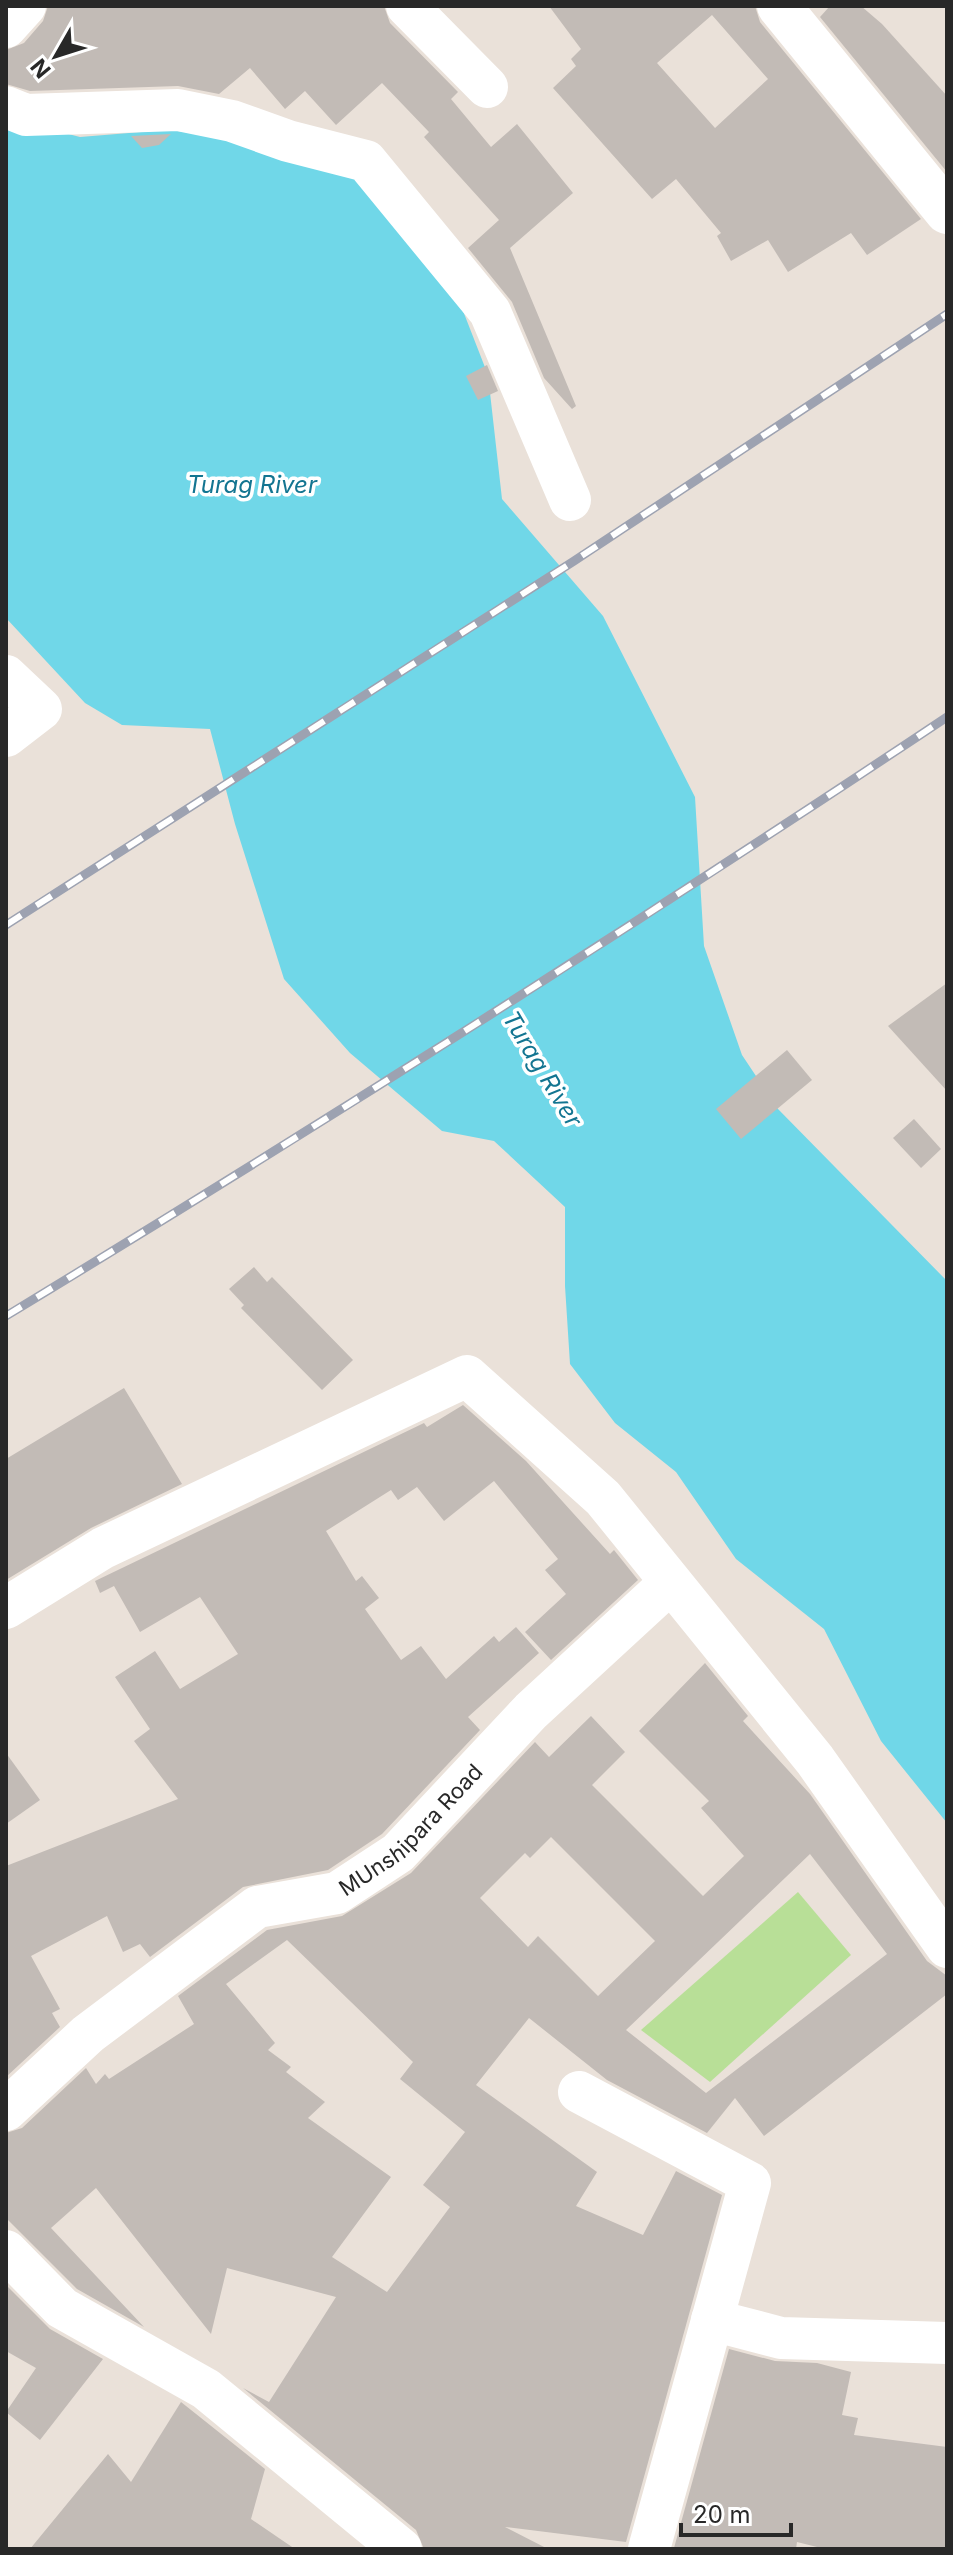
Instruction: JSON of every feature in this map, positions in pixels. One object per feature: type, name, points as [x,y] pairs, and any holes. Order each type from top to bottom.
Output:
[{"type":"main road","points":[[779,6],[947,212]]},
{"type":"street","points":[[6,27],[25,6]]},
{"type":"street","points":[[408,6],[487,87]]},
{"type":"street","points":[[6,107],[26,115],[178,110],[232,121],[288,141],[366,161],[490,312],[570,500]]},
{"type":"street","points":[[6,676],[41,709],[6,736]]},
{"type":"street","points":[[6,1608],[103,1548],[467,1376],[603,1498],[815,1760],[947,1947]]},
{"type":"street","name":"MUnshipara Road","points":[[6,2110],[88,2034],[257,1907],[337,1893],[398,1853],[531,1711],[670,1583]]},
{"type":"street","points":[[579,2092],[750,2183],[649,2549]]},
{"type":"street","points":[[6,2251],[62,2308],[206,2389],[401,2549]]},
{"type":"street","points":[[712,2320],[781,2338],[947,2343]]},
{"type":"green space","points":[[798,1892],[851,1955],[710,2082],[641,2030]]},
{"type":"water","name":"Turag River","points":[[6,118],[80,137],[166,130],[336,146],[421,203],[488,375],[502,499],[603,616],[695,797],[704,946],[742,1055],[778,1109],[947,1281],[947,1823],[881,1741],[824,1629],[736,1559],[676,1472],[615,1423],[570,1364],[565,1286],[565,1207],[494,1141],[442,1131],[350,1053],[284,979],[235,824],[210,729],[122,725],[85,703],[6,618]]},
{"type":"building","points":[[48,6],[384,6],[390,23],[458,92],[451,99],[491,147],[517,124],[573,193],[510,248],[576,406],[572,409],[544,378],[512,302],[468,248],[499,220],[424,137],[429,132],[382,83],[336,125],[305,91],[285,109],[250,68],[219,94],[178,86],[30,91],[6,84],[6,50],[24,43],[43,21]]},
{"type":"building","points":[[549,6],[755,6],[760,22],[921,219],[867,255],[851,233],[788,272],[768,240],[731,261],[717,236],[721,233],[676,179],[652,199],[553,88],[576,66],[571,59],[581,49]],"holes":[[[712,15],[768,79],[715,128],[657,63]]]},
{"type":"building","points":[[830,6],[861,6],[882,24],[947,96],[947,172],[820,17]]},
{"type":"building","points":[[171,134],[159,145],[142,148],[131,136]]},
{"type":"building","points":[[487,365],[498,391],[478,400],[466,376]]},
{"type":"building","points":[[947,983],[947,1091],[888,1026]]},
{"type":"building","points":[[787,1050],[812,1080],[741,1139],[716,1109]]},
{"type":"building","points":[[914,1119],[941,1149],[921,1168],[893,1138]]},
{"type":"building","points":[[254,1267],[267,1282],[272,1277],[353,1360],[322,1390],[241,1308],[244,1305],[229,1289]]},
{"type":"building","points":[[124,1388],[182,1484],[91,1528],[6,1580],[6,1459]]},
{"type":"building","points":[[463,1405],[526,1461],[610,1554],[614,1550],[638,1580],[551,1660],[525,1632],[566,1594],[545,1570],[558,1559],[494,1481],[444,1521],[417,1487],[398,1500],[391,1490],[326,1531],[356,1581],[362,1576],[379,1598],[365,1609],[401,1660],[421,1646],[446,1679],[494,1636],[499,1642],[516,1627],[539,1653],[468,1717],[480,1730],[382,1834],[328,1870],[243,1887],[150,1957],[140,1944],[123,1952],[107,1916],[31,1956],[60,2009],[52,2013],[60,2027],[6,2077],[6,1866],[178,1799],[134,1741],[150,1729],[115,1677],[155,1651],[180,1689],[238,1654],[200,1597],[140,1632],[114,1586],[100,1593],[95,1581],[424,1423],[427,1427]]},
{"type":"building","points":[[705,1663],[748,1716],[743,1721],[810,1794],[927,1961],[947,1976],[947,1994],[764,2136],[735,2098],[707,2133],[607,2080],[529,2018],[476,2085],[597,2172],[576,2206],[643,2235],[676,2171],[722,2195],[626,2542],[505,2527],[548,2549],[424,2549],[416,2530],[243,2388],[269,2402],[336,2297],[227,2268],[211,2334],[96,2188],[51,2228],[144,2327],[77,2289],[6,2218],[6,2133],[22,2128],[86,2068],[96,2084],[105,2074],[109,2079],[194,2024],[178,1996],[267,1930],[342,1916],[411,1873],[535,1742],[549,1757],[591,1716],[625,1752],[592,1785],[703,1896],[744,1856],[701,1808],[709,1801],[639,1731]],"holes":[[[551,1837],[655,1941],[598,1996],[538,1936],[528,1947],[480,1898],[525,1853],[530,1858]],[[810,1854],[887,1954],[706,2093],[626,2030]],[[287,1940],[413,2062],[400,2079],[465,2132],[423,2185],[450,2207],[387,2292],[332,2257],[391,2177],[308,2118],[325,2102],[286,2072],[291,2067],[268,2050],[275,2043],[226,1984]]]},
{"type":"building","points":[[6,1753],[40,1800],[6,1824]]},
{"type":"building","points":[[6,2285],[50,2329],[103,2359],[40,2440],[6,2412],[36,2368],[6,2351]]},
{"type":"building","points":[[729,2349],[775,2361],[817,2363],[851,2372],[842,2415],[858,2418],[854,2435],[947,2447],[947,2549],[825,2549],[797,2542],[796,2549],[674,2548]]},
{"type":"building","points":[[181,2402],[265,2469],[251,2519],[295,2549],[30,2549],[108,2454],[131,2482]]},
{"type":"railway","points":[[6,925],[574,561],[947,314]]},
{"type":"railway","points":[[6,1316],[480,1021],[947,717]]}]
